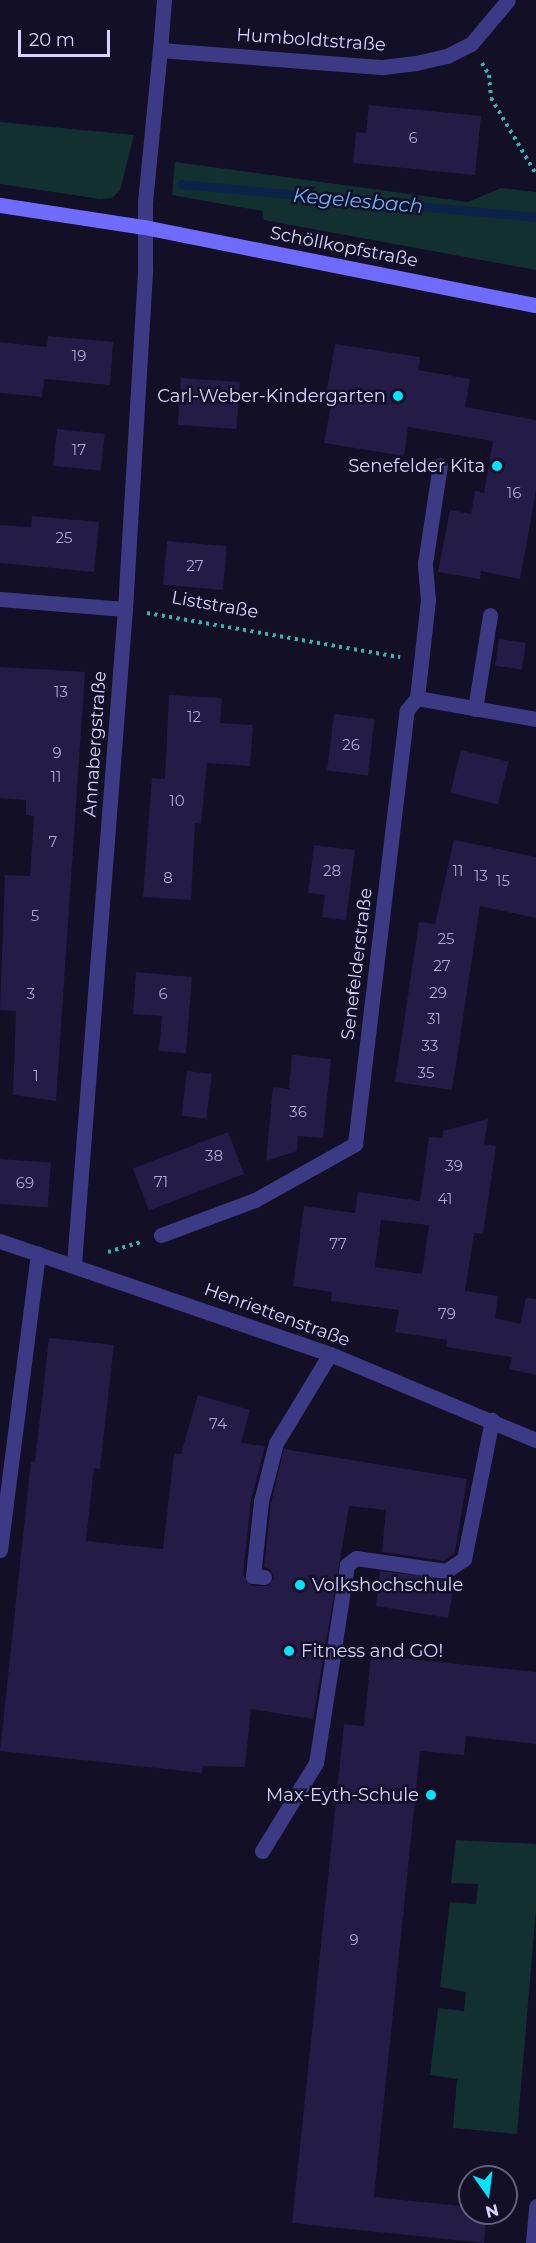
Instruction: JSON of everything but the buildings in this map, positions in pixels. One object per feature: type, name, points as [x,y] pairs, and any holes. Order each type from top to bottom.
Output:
[{"type":"main road","name":"Schöllkopfstraße","points":[[0,205],[144,227],[536,305]]},
{"type":"street","points":[[144,227],[164,0]]},
{"type":"street","name":"Humboldtstraße","points":[[160,50],[383,67],[447,56],[471,44],[508,0]]},
{"type":"street","name":"Annabergstraße","points":[[74,1264],[125,609],[146,269],[144,227]]},
{"type":"street","points":[[440,465],[425,563],[428,600],[417,698],[536,720]]},
{"type":"street","points":[[0,599],[125,609]]},
{"type":"street","points":[[475,709],[490,615]]},
{"type":"street","name":"Senefelderstraße","points":[[161,1235],[255,1200],[355,1144],[407,710],[417,698]]},
{"type":"street","name":"Henriettenstraße","points":[[0,1241],[74,1264],[330,1354],[536,1440]]},
{"type":"street","points":[[0,1550],[38,1252]]},
{"type":"street","points":[[264,1577],[253,1576],[261,1501],[276,1443],[330,1354]]},
{"type":"street","points":[[262,1851],[316,1763],[339,1593],[347,1565],[356,1558],[446,1571],[464,1559],[492,1420]]},
{"type":"street","points":[[533,2243],[536,2205]]},
{"type":"path","points":[[471,44],[489,75],[491,98],[536,174]]},
{"type":"path","name":"Liststraße","points":[[125,609],[422,661]]},
{"type":"path","points":[[74,1264],[161,1235]]},
{"type":"green space","points":[[0,122],[134,135],[120,190],[112,198],[100,199],[0,184]]},
{"type":"green space","points":[[175,162],[468,202],[501,188],[536,192],[536,270],[264,220],[262,211],[172,195]]},
{"type":"green space","points":[[456,1840],[536,1844],[536,1909],[517,2134],[453,2128],[457,2079],[430,2075],[438,2008],[464,2011],[466,1992],[440,1987],[450,1902],[476,1904],[478,1884],[451,1883]]},
{"type":"waterway","name":"Kegelesbach","points":[[181,184],[536,217]]},
{"type":"place","name":"Carl-Weber-Kindergarten","points":[[398,396]]},
{"type":"place","name":"Senefelder Kita","points":[[497,466]]},
{"type":"place","name":"Volkshochschule","points":[[300,1585]]},
{"type":"place","name":"Fitness and GO!","points":[[289,1651]]},
{"type":"place","name":"Max-Eyth-Schule","points":[[431,1795]]}]
